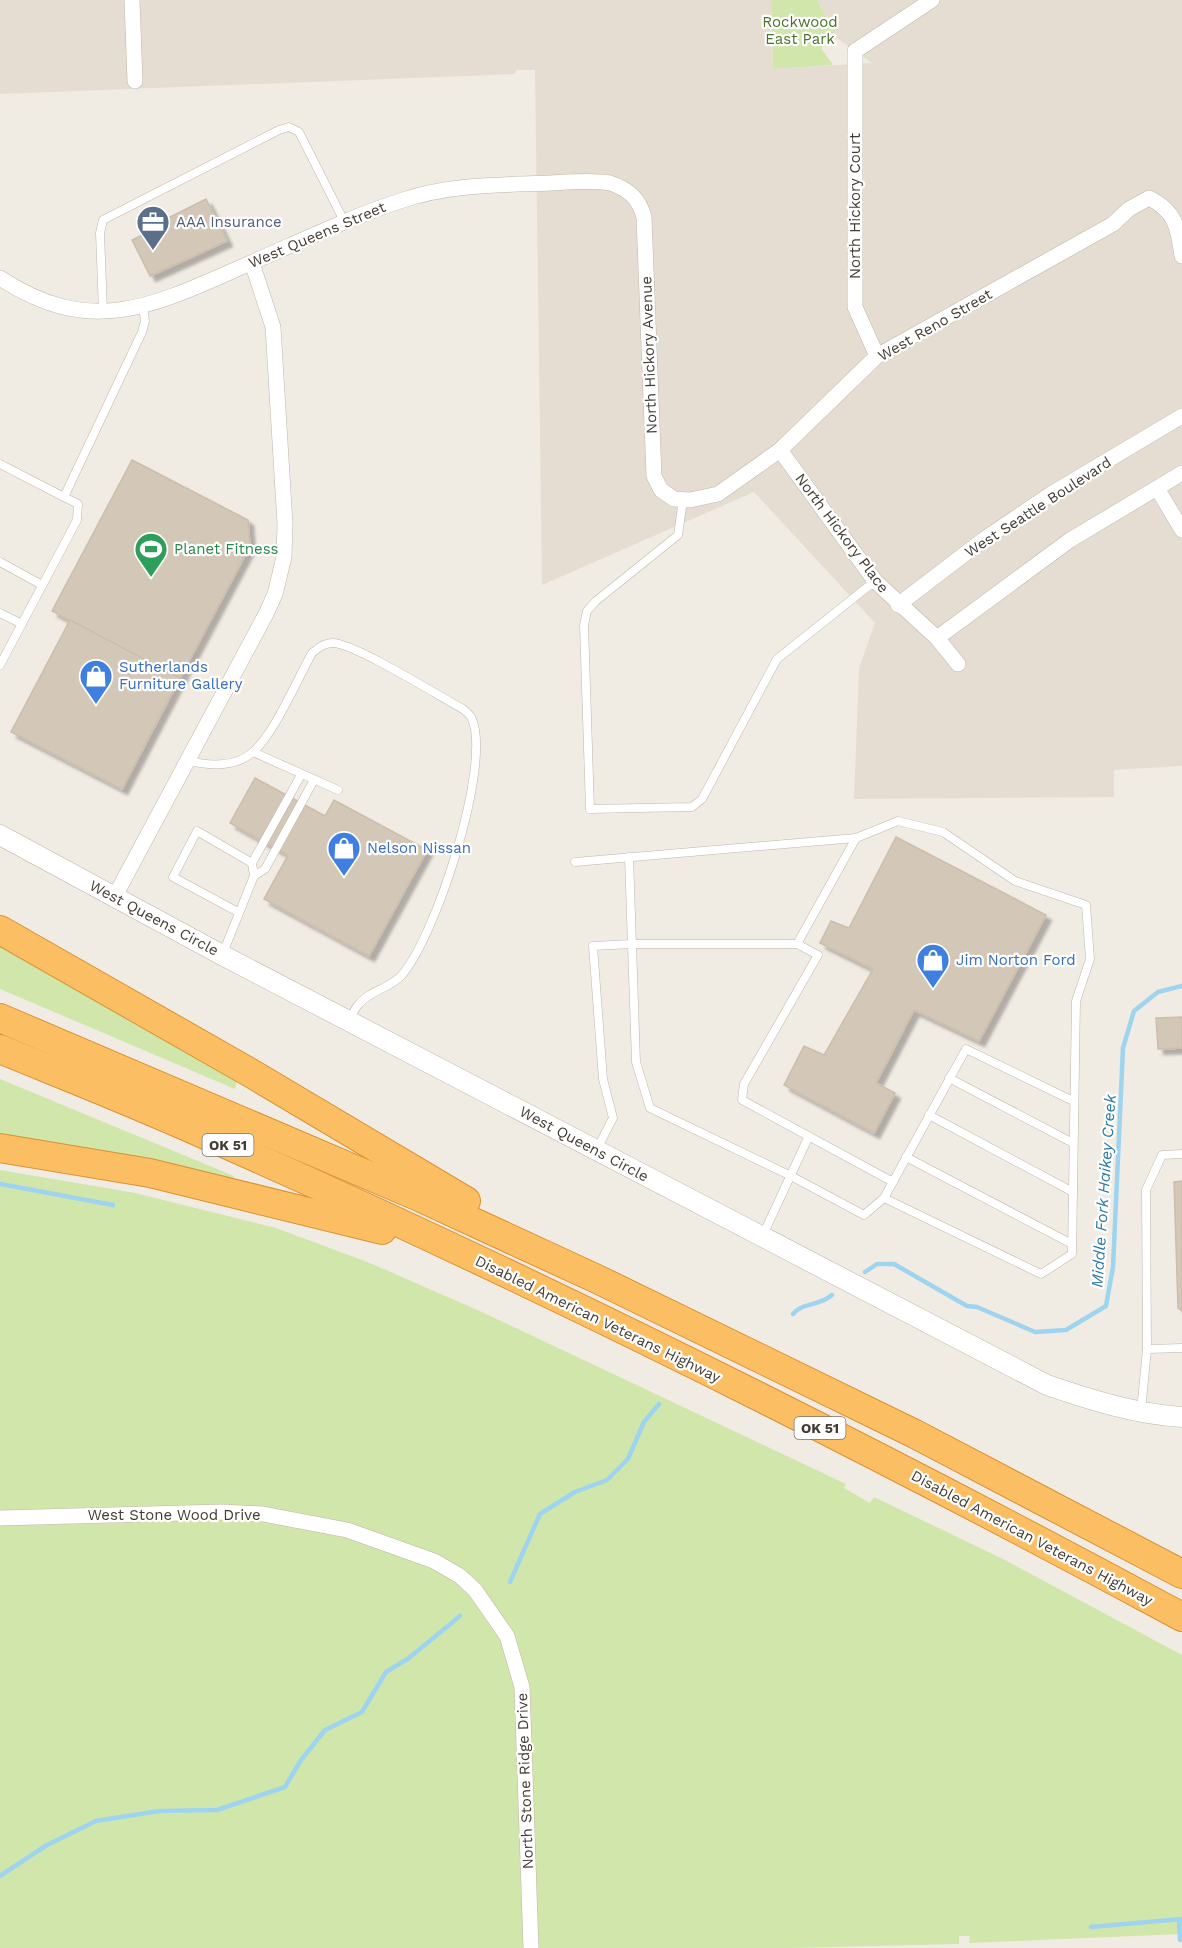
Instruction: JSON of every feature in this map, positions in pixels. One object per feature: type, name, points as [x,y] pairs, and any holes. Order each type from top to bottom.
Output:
[{"type":"highway","points":[[0,930],[249,1072],[597,1279]]},
{"type":"highway","name":"OK 51","points":[[0,1018],[406,1191],[597,1279],[876,1414],[1182,1574]]},
{"type":"highway","name":"Disabled American Veterans Highway","points":[[0,1049],[218,1140],[454,1248],[898,1467],[1182,1617]]},
{"type":"highway","points":[[0,1148],[150,1173],[454,1248]]},
{"type":"street","points":[[132,0],[135,81]]},
{"type":"street","name":"North Hickory Court","points":[[878,356],[855,307],[855,51],[932,0]]},
{"type":"street","name":"West Queens Street","points":[[0,278],[46,303],[82,311],[103,312],[143,307],[420,194],[482,185],[605,182],[624,189],[639,203]]},
{"type":"street","name":"West Reno Street","points":[[678,500],[704,499],[718,494],[780,450],[878,356],[1113,224],[1129,209],[1149,198],[1166,206],[1178,231],[1182,256]]},
{"type":"street","name":"North Hickory Avenue","points":[[639,203],[646,240],[653,467],[660,490],[678,500]]},
{"type":"street","points":[[115,896],[266,614],[275,594],[284,557],[285,524],[275,345],[269,309],[252,263]]},
{"type":"street","name":"West Seattle Boulevard","points":[[898,605],[983,540],[1051,494],[1182,416]]},
{"type":"street","name":"North Hickory Place","points":[[780,450],[876,581],[898,605],[937,638],[958,664]]},
{"type":"street","points":[[937,638],[1070,540],[1182,473]]},
{"type":"street","points":[[1157,488],[1182,530]]},
{"type":"street","name":"West Queens Circle","points":[[0,835],[222,955],[1047,1385],[1094,1401],[1140,1412],[1182,1417]]},
{"type":"street","name":"West Stone Wood Drive","points":[[0,1518],[220,1512],[305,1520],[347,1530],[434,1561],[460,1576],[475,1590]]},
{"type":"street","name":"North Stone Ridge Drive","points":[[475,1590],[507,1636],[522,1687],[531,1948]]},
{"type":"lane","points":[[103,312],[100,233],[103,220],[279,130],[289,127],[299,132],[345,223]]},
{"type":"lane","points":[[64,497],[142,332],[145,321],[143,307]]},
{"type":"lane","points":[[0,464],[78,504],[77,520],[0,664]]},
{"type":"lane","points":[[678,500],[678,535],[596,601],[587,611],[584,625],[590,809],[692,807],[702,799],[777,659],[876,581]]},
{"type":"lane","points":[[0,562],[42,585]]},
{"type":"lane","points":[[0,613],[22,624]]},
{"type":"lane","points":[[187,760],[216,766],[238,760],[253,752],[265,737],[312,653],[321,646],[331,643],[356,650],[463,709],[472,717],[475,731],[472,785],[455,857],[433,919],[400,976],[359,1002],[349,1021]]},
{"type":"lane","points":[[253,752],[339,790]]},
{"type":"lane","points":[[222,955],[236,926],[238,912],[254,876],[252,863],[301,775]]},
{"type":"lane","points":[[254,876],[265,869],[314,780]]},
{"type":"lane","points":[[575,862],[856,838],[898,821],[943,832],[1015,881],[1086,905],[1090,959],[1076,1001],[1072,1254],[1041,1274],[884,1198]]},
{"type":"lane","points":[[238,912],[173,877],[197,831],[252,863]]},
{"type":"lane","points":[[798,944],[856,838]]},
{"type":"lane","points":[[629,857],[636,1062],[650,1108],[791,1176],[864,1215],[884,1198],[966,1049],[1074,1101]]},
{"type":"lane","points":[[597,1150],[613,1118],[603,1079],[593,946],[798,944],[818,955],[744,1084],[742,1100],[808,1138],[893,1182]]},
{"type":"lane","points":[[949,1078],[1073,1143]]},
{"type":"lane","points":[[929,1115],[1073,1192]]},
{"type":"lane","points":[[762,1237],[808,1138]]},
{"type":"lane","points":[[1140,1412],[1147,1349],[1146,1190],[1162,1155],[1182,1154]]},
{"type":"lane","points":[[906,1157],[1072,1244]]},
{"type":"lane","points":[[1147,1349],[1182,1348]]},
{"type":"shaded area","points":[[0,0],[771,0],[773,69],[872,63],[837,38],[817,0],[1182,0],[1182,766],[1114,770],[1114,797],[854,799],[859,668],[875,623],[754,492],[542,585],[535,70],[516,70],[515,74],[0,94]]},
{"type":"green space","name":"Rockwood East Park","points":[[771,0],[817,0],[837,38],[821,48],[833,65],[773,69]]},
{"type":"green space","points":[[0,947],[237,1080],[235,1089],[0,989]]},
{"type":"green space","points":[[0,1079],[234,1176],[229,1184],[0,1141]]},
{"type":"green space","points":[[0,1170],[135,1193],[276,1228],[370,1263],[482,1312],[846,1484],[844,1488],[870,1503],[874,1497],[1005,1560],[1182,1655],[1182,1934],[969,1943],[970,1936],[959,1936],[959,1944],[788,1948],[0,1948]]},
{"type":"building","points":[[206,199],[227,241],[150,276],[132,240],[152,230],[150,227]]},
{"type":"building","name":"Planet Fitness","points":[[132,460],[248,520],[250,546],[180,678],[52,611]]},
{"type":"building","name":"Sutherlands Furniture Gallery","points":[[70,620],[180,678],[122,789],[11,732]]},
{"type":"building","name":"Nelson Nissan","points":[[255,778],[325,816],[334,800],[427,850],[369,956],[264,899],[288,855],[230,823]]},
{"type":"building","name":"Jim Norton Ford","points":[[896,837],[1046,915],[979,1041],[914,1010],[876,1083],[895,1093],[874,1133],[784,1085],[804,1046],[824,1055],[873,969],[820,943],[831,921],[849,928]]},
{"type":"building","points":[[1182,1017],[1182,1048],[1158,1049],[1156,1018]]},
{"type":"building","points":[[1182,1181],[1182,1311],[1178,1308],[1174,1182]]},
{"type":"waterway","name":"Middle Fork Haikey Creek","points":[[865,1272],[877,1264],[894,1264],[967,1306],[977,1307],[1035,1332],[1066,1330],[1106,1306],[1113,1267],[1123,1048],[1134,1011],[1158,992],[1182,986]]},
{"type":"waterway","points":[[0,1184],[113,1205]]},
{"type":"waterway","name":"Middle Fork Haikey Creek","points":[[793,1314],[797,1310],[832,1295]]},
{"type":"waterway","name":"Middle Fork Haikey Creek","points":[[510,1582],[540,1514],[575,1492],[607,1480],[628,1459],[644,1422],[659,1404]]},
{"type":"waterway","name":"Middle Fork Haikey Creek","points":[[0,1876],[47,1845],[96,1821],[159,1811],[217,1810],[285,1787],[301,1760],[325,1730],[362,1712],[386,1672],[409,1658],[460,1616]]},
{"type":"waterway","points":[[1179,1919],[1180,1940]]},
{"type":"waterway","points":[[1091,1927],[1182,1919]]},
{"type":"place","name":"AAA Insurance","points":[[153,251]]},
{"type":"place","name":"Planet Fitness","points":[[151,578]]},
{"type":"place","name":"Sutherlands Furniture Gallery","points":[[96,705]]},
{"type":"place","name":"Nelson Nissan","points":[[344,877]]},
{"type":"place","name":"Jim Norton Ford","points":[[933,989]]}]
